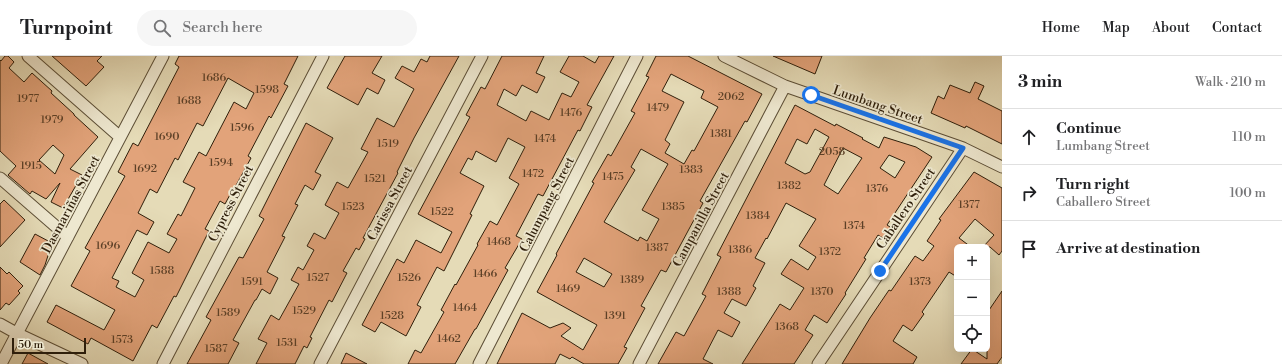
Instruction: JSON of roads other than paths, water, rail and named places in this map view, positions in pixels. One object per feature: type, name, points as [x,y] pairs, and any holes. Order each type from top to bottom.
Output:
[{"type":"street","points":[[28,56],[120,137]]},
{"type":"street","name":"Dasmariñas Street","points":[[1,364],[163,56]]},
{"type":"street","name":"Cypress Street","points":[[163,364],[323,56]]},
{"type":"street","name":"Carissa Street","points":[[320,364],[482,56]]},
{"type":"street","name":"Calumpang Street","points":[[478,364],[637,56]]},
{"type":"street","name":"Lumbang Street","points":[[724,56],[785,86],[963,148],[1002,167]]},
{"type":"street","name":"Campanilla Street","points":[[639,364],[785,86]]},
{"type":"street","name":"Caballero Street","points":[[818,364],[963,148]]},
{"type":"street","points":[[0,178],[68,237]]},
{"type":"street","points":[[0,324],[82,364]]}]
